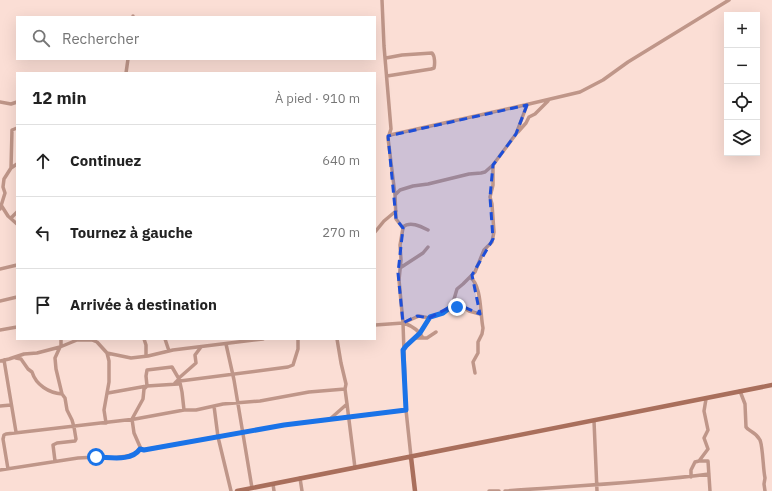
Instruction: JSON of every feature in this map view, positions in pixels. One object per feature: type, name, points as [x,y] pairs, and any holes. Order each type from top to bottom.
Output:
[{"type":"main road","points":[[238,491],[704,400],[772,385]]},
{"type":"main road","points":[[411,457],[415,491]]},
{"type":"street","points":[[382,0],[391,130],[388,138],[395,195],[396,221],[403,227]]},
{"type":"street","points":[[390,135],[580,92],[594,85],[723,1],[729,0]]},
{"type":"street","points":[[386,58],[402,55],[432,53],[434,55],[435,66],[431,69],[387,76]]},
{"type":"street","points":[[126,72],[128,60]]},
{"type":"street","points":[[395,195],[400,190],[413,186],[469,174],[481,173],[488,169],[493,165],[529,117],[535,114],[548,100]]},
{"type":"street","points":[[0,102],[11,104],[16,102]]},
{"type":"street","points":[[516,134],[527,105]]},
{"type":"street","points":[[11,168],[12,130],[16,128]]},
{"type":"street","points":[[16,165],[11,168],[4,179],[3,187],[5,192],[1,206],[16,223]]},
{"type":"street","points":[[403,350],[416,338],[429,318],[443,313],[452,306],[457,289],[470,277],[476,269],[484,250],[491,244],[493,239],[493,224],[490,197],[493,182],[493,165]]},
{"type":"street","points":[[376,231],[384,221],[396,211]]},
{"type":"street","points":[[11,218],[16,213]]},
{"type":"street","points":[[403,227],[406,224],[428,230]]},
{"type":"street","points":[[403,227],[400,245],[401,260],[399,280],[403,323],[406,410],[411,457]]},
{"type":"street","points":[[400,268],[423,253],[428,247]]},
{"type":"street","points":[[0,269],[16,265]]},
{"type":"street","points":[[470,277],[474,280],[478,289],[483,328],[477,345],[478,353],[473,362],[475,373]]},
{"type":"street","points":[[0,301],[16,297]]},
{"type":"street","points":[[452,306],[464,307],[469,311],[480,314]]},
{"type":"street","points":[[376,325],[403,323],[419,316],[429,318]]},
{"type":"street","points":[[403,323],[415,328],[423,338]]},
{"type":"street","points":[[0,330],[16,327]]},
{"type":"street","points":[[416,338],[427,338],[436,332]]},
{"type":"street","points":[[55,461],[53,445],[56,443],[75,440],[74,427],[67,410],[65,398],[62,394],[55,361],[56,354],[61,347],[61,340]]},
{"type":"street","points":[[16,432],[2,361],[24,354],[37,353],[61,347],[73,340]]},
{"type":"street","points":[[92,340],[99,343],[107,353],[109,361],[108,393],[104,410],[106,423]]},
{"type":"street","points":[[144,340],[146,356]]},
{"type":"street","points":[[166,340],[169,351]]},
{"type":"street","points":[[226,340],[254,489]]},
{"type":"street","points":[[107,353],[125,357],[146,356],[169,351],[256,340]]},
{"type":"street","points":[[108,393],[147,386],[176,384],[180,382],[293,366],[298,349],[298,340]]},
{"type":"street","points":[[337,340],[346,384],[346,404],[349,416],[355,468]]},
{"type":"street","points":[[184,410],[180,377],[196,363],[195,355],[202,347]]},
{"type":"street","points":[[9,359],[20,358],[28,370],[32,372],[45,389],[56,394],[62,394]]},
{"type":"street","points":[[140,449],[134,433],[132,419],[143,399],[144,389],[147,386],[146,376],[148,370],[172,366],[180,382]]},
{"type":"street","points":[[8,469],[4,435],[16,432],[106,423],[309,392],[345,389]]},
{"type":"street","points":[[740,392],[745,404],[746,427],[748,430],[756,434],[761,443],[765,491]]},
{"type":"street","points":[[691,477],[692,467],[695,462],[699,461],[708,448],[704,438],[708,430],[705,420],[704,400]]},
{"type":"street","points":[[330,419],[346,404]]},
{"type":"street","points":[[0,406],[11,405]]},
{"type":"street","points":[[214,406],[218,437],[231,491]]},
{"type":"street","points":[[140,449],[144,450],[181,442],[284,425],[406,410]]},
{"type":"street","points":[[594,421],[597,491]]},
{"type":"street","points":[[0,448],[5,448]]},
{"type":"street","points":[[0,470],[88,457],[113,458],[134,455],[140,449]]},
{"type":"street","points":[[699,461],[708,461],[710,491]]},
{"type":"street","points":[[505,491],[597,486],[709,474]]},
{"type":"street","points":[[300,478],[302,491]]},
{"type":"street","points":[[273,484],[274,491]]},
{"type":"street","points":[[489,491],[499,491]]},
{"type":"highlighted area","points":[[527,105],[516,134],[493,165],[490,197],[493,239],[472,275],[480,314],[464,307],[452,306],[429,318],[417,316],[403,323],[398,273],[403,228],[396,219],[388,136]]},
{"type":"route","points":[[96,457],[113,458],[134,455],[140,449],[144,450],[181,442],[231,435],[284,425],[406,410],[403,350],[416,338],[427,324],[430,317],[443,313],[452,306],[457,307]]}]
